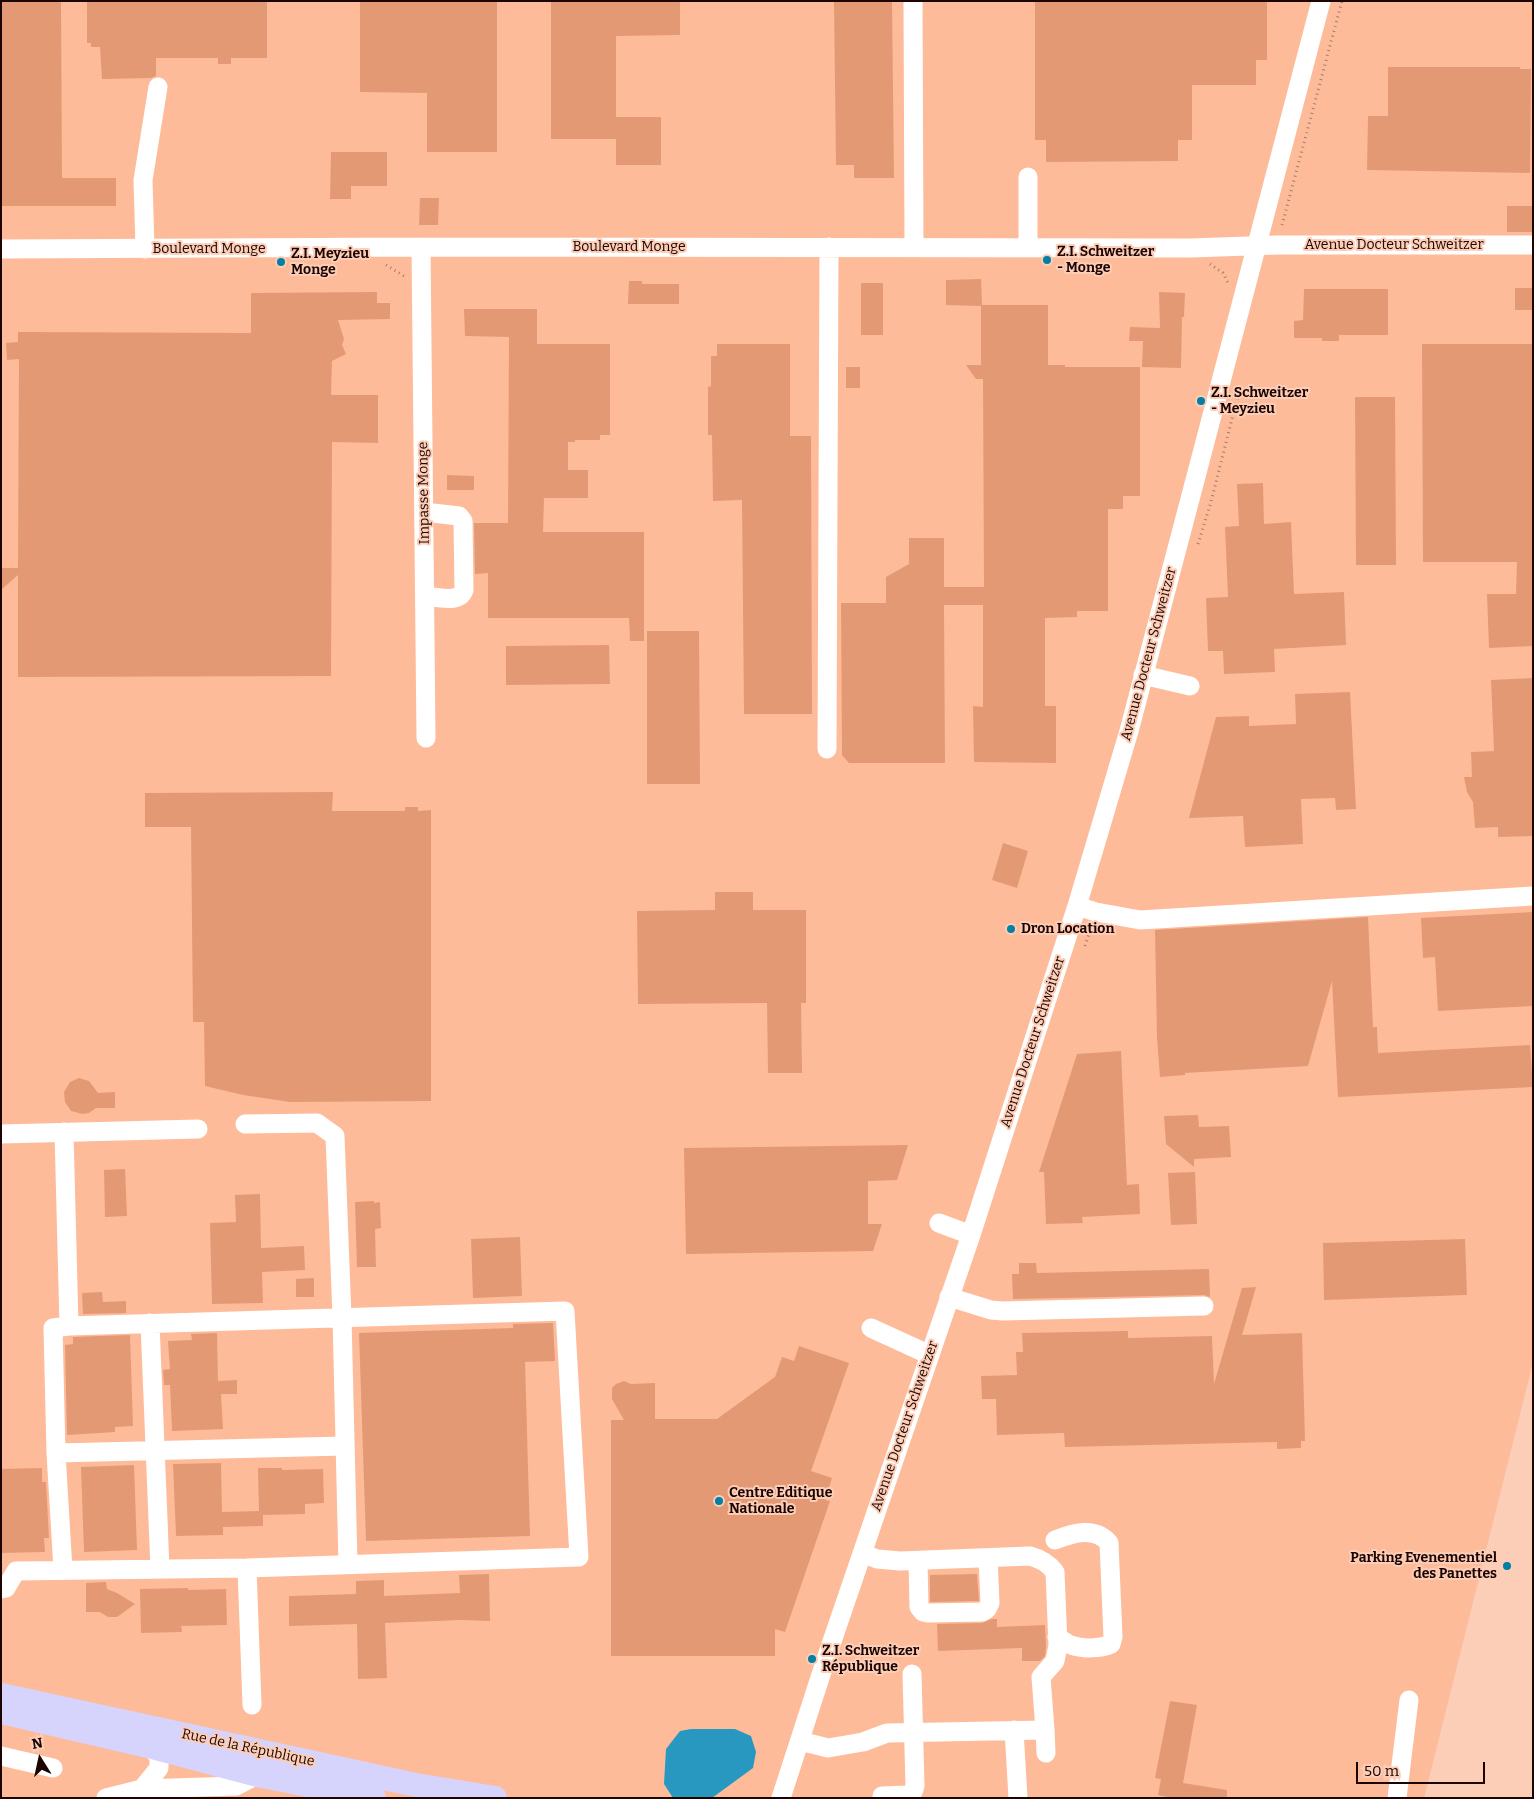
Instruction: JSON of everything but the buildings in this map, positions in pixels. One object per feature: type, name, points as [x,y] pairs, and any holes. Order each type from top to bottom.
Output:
[{"type":"main road","name":"Rue de la République","points":[[1,1695],[416,1785],[494,1798]]},
{"type":"main road","name":"Rue de la République","points":[[1,1712],[148,1746],[257,1775],[374,1798]]},
{"type":"street","points":[[912,1],[914,247]]},
{"type":"street","name":"Avenue Docteur Schweitzer","points":[[781,1798],[862,1553],[971,1235],[1077,906],[1126,740],[1321,1]]},
{"type":"street","points":[[145,249],[143,180],[158,87]]},
{"type":"street","points":[[1028,177],[1028,247]]},
{"type":"street","name":"Boulevard Monge","points":[[1,249],[421,247],[1191,248],[1256,245]]},
{"type":"street","name":"Avenue Docteur Schweitzer","points":[[1256,245],[1533,245]]},
{"type":"street","name":"Impasse Monge","points":[[421,247],[426,738]]},
{"type":"street","points":[[827,749],[829,247]]},
{"type":"street","points":[[424,512],[459,516],[463,520],[464,590],[458,598],[425,596]]},
{"type":"street","points":[[1143,675],[1190,686]]},
{"type":"street","points":[[1077,906],[1096,912],[1140,920],[1533,896]]},
{"type":"street","points":[[245,1124],[317,1122],[335,1136],[342,1317],[348,1564]]},
{"type":"street","points":[[1,1134],[198,1129]]},
{"type":"street","points":[[64,1132],[69,1326]]},
{"type":"street","points":[[939,1223],[971,1235]]},
{"type":"street","points":[[949,1298],[991,1310],[1003,1311],[1204,1306]]},
{"type":"street","points":[[1,1589],[6,1588],[16,1571],[247,1568],[579,1556],[565,1311],[150,1323],[53,1328],[56,1453],[63,1570]]},
{"type":"street","points":[[150,1323],[160,1569]]},
{"type":"street","points":[[871,1328],[930,1355]]},
{"type":"street","points":[[56,1453],[345,1446]]},
{"type":"street","points":[[1046,1753],[1041,1677],[1054,1660],[1058,1645],[1055,1572],[1056,1536],[1083,1532],[1097,1534],[1105,1538],[1109,1543],[1111,1644],[1104,1647],[1087,1648],[1071,1645],[1058,1637]]},
{"type":"street","points":[[862,1553],[877,1558],[918,1561],[1030,1556],[1041,1559],[1055,1572]]},
{"type":"street","points":[[918,1561],[919,1606],[923,1612],[982,1612],[987,1609],[990,1603],[988,1558]]},
{"type":"street","points":[[247,1568],[252,1706]]},
{"type":"street","points":[[882,1796],[908,1795],[913,1792],[915,1786],[912,1732],[912,1674]]},
{"type":"street","points":[[1397,1798],[1409,1700]]},
{"type":"street","points":[[1014,1730],[1018,1798]]},
{"type":"street","points":[[800,1741],[828,1748],[863,1742],[887,1734],[1044,1730]]},
{"type":"street","points":[[142,1789],[160,1768],[159,1756],[148,1746]]},
{"type":"street","points":[[106,1798],[142,1789],[236,1786],[257,1775],[263,1751]]},
{"type":"street","points":[[1,1756],[53,1768]]},
{"type":"path","points":[[1281,230],[1342,1]]},
{"type":"shaded area","points":[[1,1],[1533,1],[1533,1362],[1424,1798],[1,1798]]},
{"type":"water","points":[[691,1729],[735,1729],[751,1736],[756,1752],[753,1768],[712,1798],[673,1798],[664,1784],[666,1749],[680,1731]]},
{"type":"place","name":"Z.I. Schweitzer - Monge","points":[[1047,260]]},
{"type":"place","name":"Z.I. Meyzieu Monge","points":[[281,262]]},
{"type":"place","name":"Z.I. Schweitzer - Meyzieu","points":[[1201,401]]},
{"type":"place","name":"Dron Location","points":[[1011,929]]},
{"type":"place","name":"Centre Editique Nationale","points":[[719,1501]]},
{"type":"place","name":"Parking Evenementiel des Panettes","points":[[1507,1566]]},
{"type":"place","name":"Z.I. Schweitzer République","points":[[812,1659]]}]
